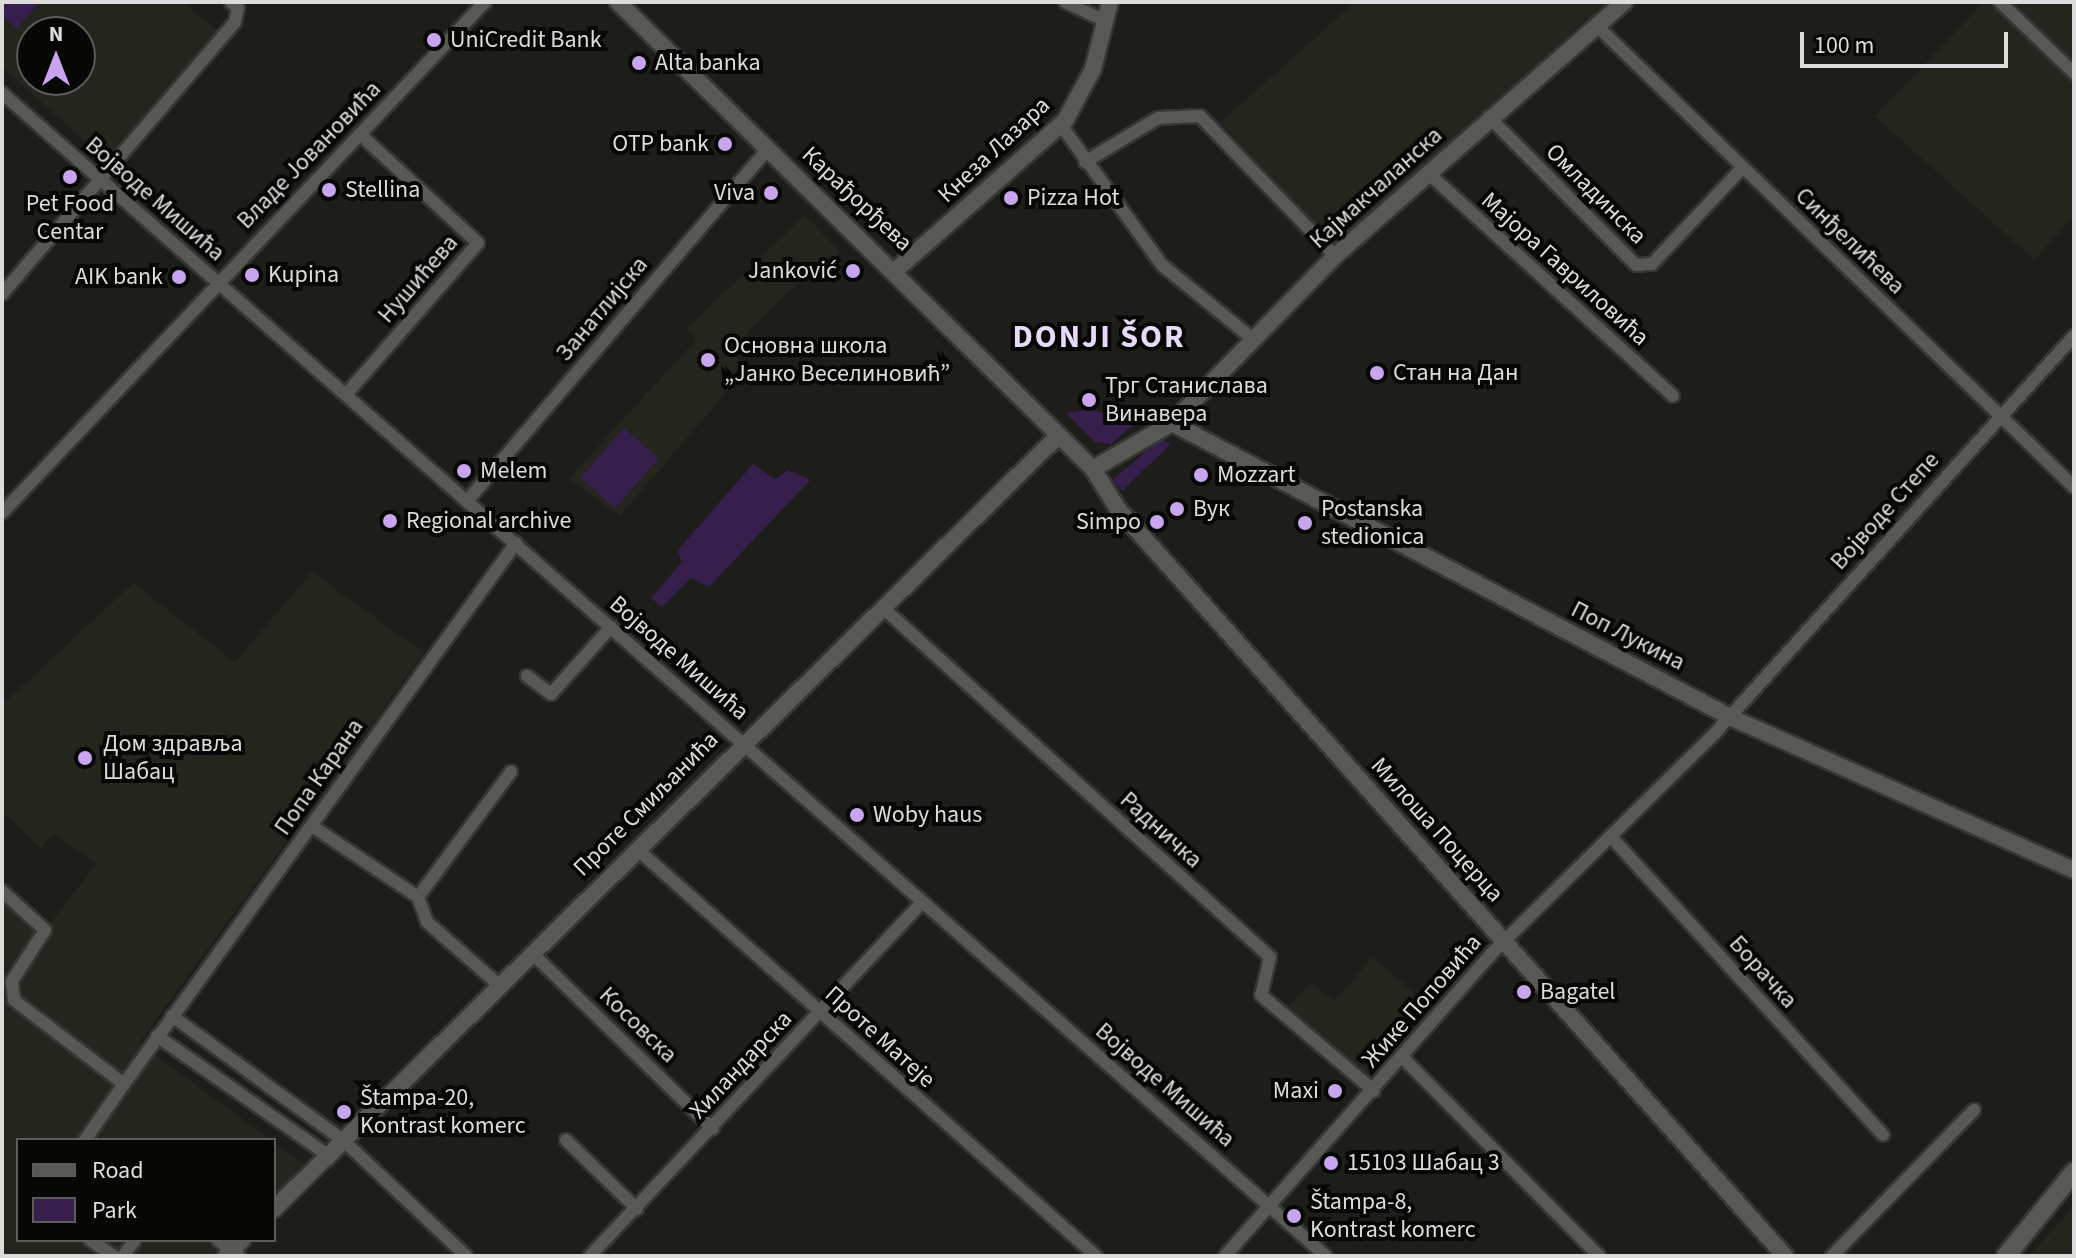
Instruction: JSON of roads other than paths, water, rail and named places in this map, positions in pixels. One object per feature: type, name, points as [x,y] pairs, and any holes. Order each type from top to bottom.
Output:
[{"type":"main road","points":[[2006,1256],[2074,1172]]},
{"type":"street","name":"Владе Јовановића","points":[[2,513],[217,281],[485,2]]},
{"type":"street","name":"Карађорђева","points":[[618,2],[897,269],[1058,436]]},
{"type":"street","points":[[1065,2],[1105,21]]},
{"type":"street","name":"Кнеза Лазара","points":[[897,269],[1061,125],[1089,79],[1110,2]]},
{"type":"street","name":"Кајмакчаланска","points":[[1093,469],[1172,423],[1335,256],[1489,117],[1624,2]]},
{"type":"street","points":[[2000,2],[2074,73]]},
{"type":"street","points":[[2,294],[97,179],[158,115],[235,5]]},
{"type":"street","name":"Синђелићева","points":[[1596,25],[2074,487]]},
{"type":"street","name":"Војводе Мишића","points":[[2,93],[97,179],[349,391],[516,543],[1326,1256]]},
{"type":"street","points":[[1085,162],[1158,118],[1200,116],[1335,256]]},
{"type":"street","name":"Омладинска","points":[[1489,117],[1636,265],[1652,264],[1742,168]]},
{"type":"street","points":[[1061,125],[1162,265],[1254,340]]},
{"type":"street","name":"Нушићева","points":[[349,391],[478,243],[360,134]]},
{"type":"street","name":"Занатлијска","points":[[468,500],[769,148]]},
{"type":"street","name":"Мајора Гавриловића","points":[[1428,173],[1673,396]]},
{"type":"street","name":"Војводе Степе","points":[[1730,717],[2074,336]]},
{"type":"street","name":"Поп Лукина","points":[[1172,423],[1730,717],[2074,870]]},
{"type":"street","name":"Милоша Поцерца","points":[[1058,436],[1093,469],[1118,509],[1785,1256]]},
{"type":"street","name":"Проте Смиљанића","points":[[276,1207],[741,742],[1058,436]]},
{"type":"street","name":"Попа Карана","points":[[86,1138],[157,1036],[516,543]]},
{"type":"street","name":"Радничка","points":[[883,608],[1270,957],[1261,995],[1374,1091]]},
{"type":"street","points":[[527,676],[555,692],[611,627]]},
{"type":"street","name":"Жике Поповића","points":[[1225,1256],[1374,1091],[1503,941],[1612,838],[1730,717]]},
{"type":"street","points":[[418,897],[511,772]]},
{"type":"street","points":[[312,826],[418,897],[427,922],[499,985]]},
{"type":"street","name":"Борачка","points":[[1612,838],[1883,1135]]},
{"type":"street","name":"Проте Матеје","points":[[637,849],[1096,1256]]},
{"type":"street","points":[[2,891],[40,918],[44,936],[15,976],[14,1000],[124,1084]]},
{"type":"street","name":"Хиландарска","points":[[590,1256],[713,1129],[923,902]]},
{"type":"street","name":"Косовска","points":[[532,953],[713,1129]]},
{"type":"street","points":[[172,1016],[344,1141],[466,1256]]},
{"type":"street","points":[[157,1036],[329,1156]]},
{"type":"street","points":[[1403,1058],[1599,1256]]},
{"type":"street","points":[[1832,1256],[1974,1110]]},
{"type":"street","points":[[566,1140],[637,1209]]},
{"type":"street","points":[[93,1242],[114,1256]]},
{"type":"place","name":"UniCredit Bank","points":[[434,40]]},
{"type":"place","name":"Alta banka","points":[[639,63]]},
{"type":"place","name":"OTP bank","points":[[725,144]]},
{"type":"place","name":"Pet Food Centar","points":[[70,177]]},
{"type":"place","name":"Stellina","points":[[329,190]]},
{"type":"place","name":"Viva","points":[[771,193]]},
{"type":"place","name":"Pizza Hot","points":[[1011,198]]},
{"type":"place","name":"Janković","points":[[853,271]]},
{"type":"place","name":"Kupina","points":[[252,275]]},
{"type":"place","name":"AIK bank","points":[[179,277]]},
{"type":"place","name":"Основна школа „Јанко Веселиновић”","points":[[708,360]]},
{"type":"place","name":"Стан на Дан","points":[[1377,373]]},
{"type":"place","name":"Трг Станислава Винавера","points":[[1089,400]]},
{"type":"place","name":"Melem","points":[[464,471]]},
{"type":"place","name":"Mozzart","points":[[1201,475]]},
{"type":"place","name":"Вук","points":[[1177,509]]},
{"type":"place","name":"Regional archive","points":[[390,521]]},
{"type":"place","name":"Simpo","points":[[1157,522]]},
{"type":"place","name":"Postanska stedionica","points":[[1305,523]]},
{"type":"place","name":"Дом здравља Шабац","points":[[85,758]]},
{"type":"place","name":"Woby haus","points":[[857,815]]},
{"type":"place","name":"Bagatel","points":[[1524,992]]},
{"type":"place","name":"Maxi","points":[[1335,1091]]},
{"type":"place","name":"Štampa-20, Kontrast komerc","points":[[344,1112]]},
{"type":"place","name":"15103 Шабац 3","points":[[1331,1163]]},
{"type":"place","name":"Štampa-8, Kontrast komerc","points":[[1294,1216]]},
{"type":"district","name":"DONJI ŠOR","points":[[1099,337]]}]
